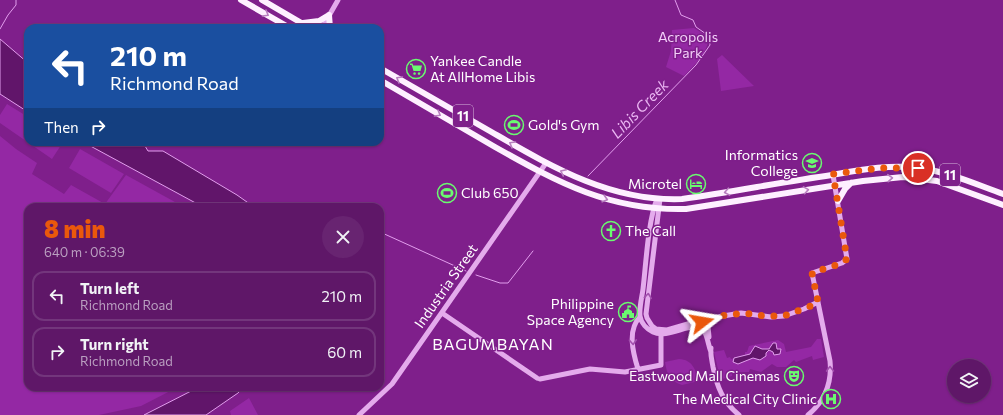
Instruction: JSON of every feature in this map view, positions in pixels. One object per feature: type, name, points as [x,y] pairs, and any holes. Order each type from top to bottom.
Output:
[{"type":"main road","points":[[242,0],[283,24]]},
{"type":"main road","points":[[262,0],[301,23],[319,21],[329,15],[330,24]]},
{"type":"main road","name":"11","points":[[384,70],[546,163],[584,181],[623,193],[659,199],[689,198],[833,174],[881,168],[918,168],[962,178],[1003,194]]},
{"type":"main road","name":"11","points":[[384,82],[540,172],[576,189],[608,200],[655,210],[686,209],[888,178],[921,178],[958,187],[1003,205]]},
{"type":"main road","points":[[838,201],[845,189],[851,183]]},
{"type":"main road","points":[[766,185],[768,196]]},
{"type":"street","points":[[324,24],[338,0]]},
{"type":"street","name":"Industria Street","points":[[359,415],[390,388],[546,163]]},
{"type":"street","points":[[808,415],[822,400],[830,378],[830,360],[812,273],[842,263],[847,259],[833,174]]},
{"type":"street","points":[[638,369],[634,350],[633,331],[635,322],[640,316],[648,269],[655,210],[659,199]]},
{"type":"street","points":[[648,269],[646,314],[652,326],[662,330],[667,330],[702,319],[744,313],[764,316],[784,316],[810,307],[818,302]]},
{"type":"street","points":[[810,307],[820,313]]},
{"type":"street","points":[[442,314],[538,378],[590,369],[624,372],[661,364],[661,334]]},
{"type":"street","points":[[640,316],[647,318]]},
{"type":"street","points":[[640,316],[647,328],[652,332],[661,334],[672,334],[693,326],[698,327],[705,333],[711,352]]},
{"type":"street","points":[[715,318],[708,328],[715,376],[721,394],[729,406],[739,415]]},
{"type":"street","points":[[698,327],[701,324],[702,319]]},
{"type":"green space","name":"Acropolis Park","points":[[694,28],[707,36],[707,47],[700,58],[684,76],[666,67],[671,51],[672,30]]},
{"type":"green space","points":[[722,55],[754,86],[721,91],[717,59]]},
{"type":"green space","points":[[7,104],[24,115],[24,140],[0,123],[0,115]]},
{"type":"green space","points":[[0,136],[37,163],[32,174],[64,194],[71,185],[103,203],[24,203],[24,391],[170,391],[141,406],[99,415],[0,415]]},
{"type":"green space","points":[[33,146],[60,146],[52,159]]},
{"type":"green space","points":[[80,149],[124,174],[111,193],[69,168]]},
{"type":"green space","points":[[126,175],[177,203],[106,203]]},
{"type":"green space","points":[[817,339],[821,339],[824,357],[813,360],[812,356],[796,362],[794,360],[786,367],[777,367],[772,364],[761,372],[750,369],[749,372],[732,372],[732,376],[722,379],[720,378],[714,352],[724,350],[727,358],[730,357],[731,359],[745,356],[745,352],[747,352],[749,346],[778,340],[784,344],[786,352],[811,347]]},
{"type":"green space","points":[[679,359],[687,361],[693,366],[699,381],[682,385],[675,382],[670,377],[665,362]]},
{"type":"green space","points":[[249,398],[258,415],[231,415],[230,411]]},
{"type":"shaded area","points":[[0,39],[24,60],[24,109],[0,94]]},
{"type":"shaded area","points":[[90,146],[145,146],[148,151],[163,151],[248,203],[196,203]]},
{"type":"shaded area","points":[[773,343],[776,343],[777,349],[781,349],[780,354],[774,355],[773,352],[769,350],[766,353],[766,356],[760,360],[753,358],[738,364],[733,362],[734,358],[750,354],[755,346],[762,349],[769,349]]},
{"type":"shaded area","points":[[191,391],[240,391],[206,415],[144,415]]},
{"type":"waterway","points":[[0,29],[16,5],[16,0]]},
{"type":"waterway","name":"Libis Creek","points":[[588,176],[696,65],[710,45],[709,36],[696,27],[693,20],[681,15],[675,0]]},
{"type":"waterway","name":"Libis Creek","points":[[384,234],[466,271]]},
{"type":"waterway","name":"Libis Creek","points":[[476,275],[500,283],[508,283],[533,251]]},
{"type":"place","name":"Yankee Candle At AllHome Libis","points":[[416,69]]},
{"type":"place","name":"Gold's Gym","points":[[514,125]]},
{"type":"place","name":"Informatics College","points":[[812,163]]},
{"type":"place","name":"Microtel","points":[[696,184]]},
{"type":"place","name":"Club 650","points":[[447,193]]},
{"type":"place","name":"The Call","points":[[611,231]]},
{"type":"place","name":"Philippine Space Agency","points":[[628,312]]},
{"type":"place","name":"Eastwood Mall Cinemas","points":[[794,376]]},
{"type":"place","name":"The Medical City Clinic","points":[[831,399]]},
{"type":"district","name":"BAGUMBAYAN","points":[[493,344]]},
{"type":"route","points":[[702,322],[702,319],[705,318],[715,318],[744,313],[776,317],[784,316],[816,304],[818,302],[812,273],[842,263],[847,259],[833,174],[881,168],[918,168]]}]
